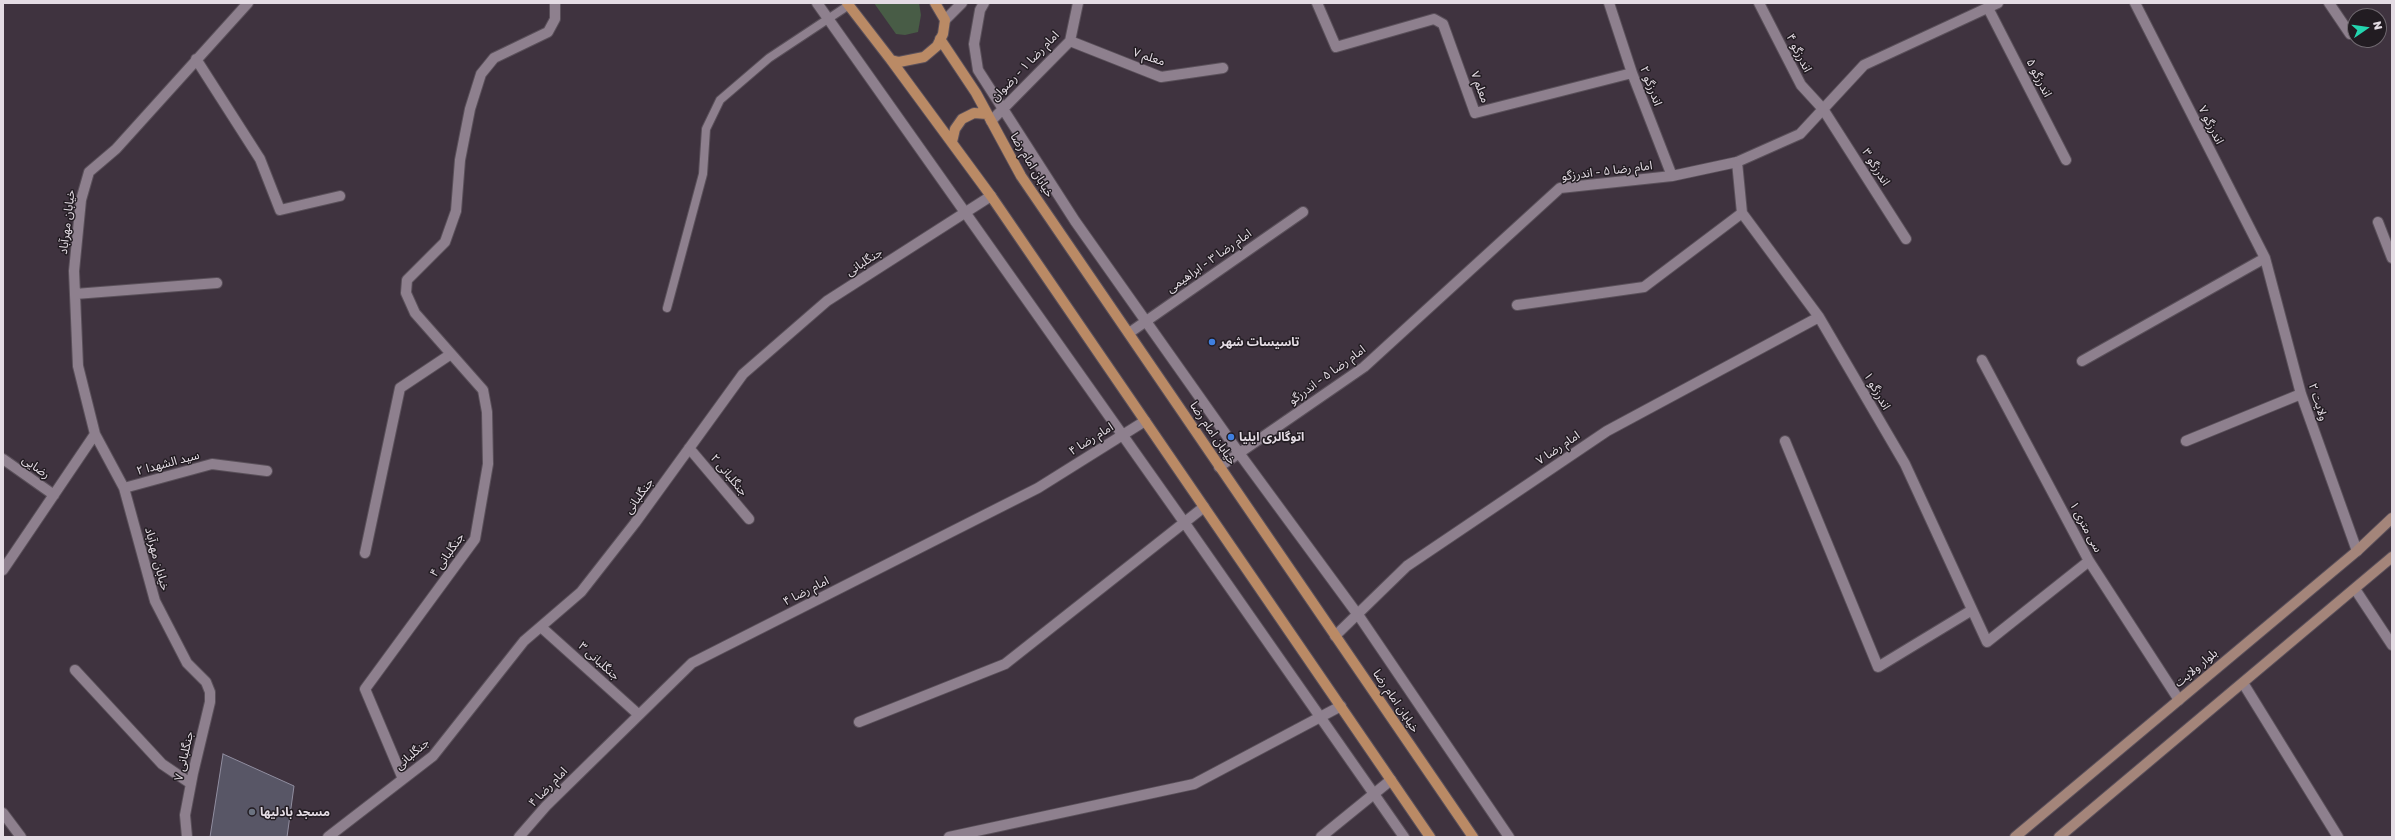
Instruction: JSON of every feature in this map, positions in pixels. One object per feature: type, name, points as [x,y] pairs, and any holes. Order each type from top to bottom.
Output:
[{"type":"main road","points":[[934,3],[944,16]]},
{"type":"main road","points":[[891,60],[908,62],[924,57],[937,46],[947,3]]},
{"type":"main road","points":[[848,4],[991,196],[1430,837]]},
{"type":"main road","name":"خیابان امام رضا","points":[[940,38],[989,117],[1020,176],[1473,837]]},
{"type":"main road","points":[[952,142],[955,129],[962,119],[974,113],[989,117]]},
{"type":"main road","name":"بلوار ولایت","points":[[2015,837],[2357,551],[2392,518]]},
{"type":"main road","points":[[2060,837],[2392,557]]},
{"type":"street","name":"خیابان مهرآباد","points":[[206,682],[188,664],[155,601],[124,488],[95,434],[78,366],[74,271],[81,200],[89,172],[116,149],[248,3]]},
{"type":"street","name":"جنگلبانی ۴","points":[[404,779],[364,689],[475,539],[488,464],[488,412],[483,390],[415,313],[406,293],[407,280],[446,242],[456,211],[460,160],[470,109],[481,74],[494,58],[548,32],[555,18],[555,3]]},
{"type":"street","points":[[817,3],[1375,793],[1404,837]]},
{"type":"street","points":[[944,16],[962,3]]},
{"type":"street","points":[[984,3],[980,10],[974,35],[975,56],[978,70],[1075,221],[1239,453],[1357,614],[1509,837]]},
{"type":"street","name":"امام رضا ۱ - رضوان","points":[[989,117],[1002,108],[1070,41],[1078,3]]},
{"type":"street","name":"معلم ۷","points":[[1317,3],[1336,47],[1434,19],[1443,24],[1475,113],[1632,73]]},
{"type":"street","name":"اندرزگو ۲","points":[[1609,3],[1632,73],[1672,176]]},
{"type":"street","name":"اندرزگو ۴","points":[[1759,3],[1801,85],[1823,109]]},
{"type":"street","name":"امام رضا ۵ - اندرزگو","points":[[1219,467],[1364,367],[1560,188],[1672,176],[1737,162],[1800,134],[1864,65],[1998,3]]},
{"type":"street","name":"اندرزگو ۷","points":[[2135,3],[2265,258]]},
{"type":"street","points":[[2329,3],[2347,30]]},
{"type":"street","name":"اندرزگو ۵","points":[[1988,8],[2066,160]]},
{"type":"street","name":"معلم ۷","points":[[1070,41],[1161,77],[1223,68]]},
{"type":"street","points":[[196,59],[260,159],[280,210],[340,196]]},
{"type":"street","name":"اندرزگو ۳","points":[[1823,109],[1906,240]]},
{"type":"street","points":[[1517,305],[1644,287],[1742,213],[1737,162]]},
{"type":"street","name":"جنگلبانی","points":[[328,837],[433,756],[524,641],[581,592],[635,523],[743,374],[827,301],[991,196]]},
{"type":"street","name":"امام رضا ۳ - ابراهیمی","points":[[1128,333],[1303,212]]},
{"type":"street","name":"اندرزگو ۱","points":[[1742,213],[1819,316],[1905,464],[1987,642],[2089,561]]},
{"type":"street","points":[[2378,222],[2392,258]]},
{"type":"street","points":[[2082,361],[2265,258]]},
{"type":"street","name":"ولایت ۲","points":[[2265,258],[2301,394],[2357,551]]},
{"type":"street","points":[[75,294],[217,282]]},
{"type":"street","name":"امام رضا ۷","points":[[1335,636],[1407,566],[1607,431],[1819,316]]},
{"type":"street","points":[[365,553],[400,388],[451,354]]},
{"type":"street","name":"سی متری ۱","points":[[1982,360],[2089,561],[2178,700]]},
{"type":"street","points":[[2186,441],[2301,394]]},
{"type":"street","name":"امام رضا ۴","points":[[519,837],[546,806],[692,663],[1038,488],[1145,421]]},
{"type":"street","points":[[3,570],[95,434]]},
{"type":"street","points":[[1785,441],[1878,667],[1972,610]]},
{"type":"street","name":"جنگلبانی ۲","points":[[689,448],[749,519]]},
{"type":"street","name":"رضایی","points":[[3,459],[54,495]]},
{"type":"street","name":"سید الشهدا ۲","points":[[124,488],[212,464],[267,470]]},
{"type":"street","points":[[859,722],[1005,664],[1204,507]]},
{"type":"street","points":[[2355,589],[2392,645]]},
{"type":"street","name":"جنگلبانی ۳","points":[[541,627],[639,715]]},
{"type":"street","points":[[75,670],[162,764],[190,783]]},
{"type":"street","name":"جنگلبانی ۷","points":[[186,837],[185,815],[190,783],[210,702],[210,692],[206,682]]},
{"type":"street","points":[[2243,683],[2338,837]]},
{"type":"street","points":[[949,837],[1194,784],[1340,706]]},
{"type":"street","points":[[1321,837],[1391,780]]},
{"type":"street","points":[[3,813],[20,837]]},
{"type":"lane","points":[[667,308],[703,174],[706,129],[720,100],[769,58],[848,4]]},
{"type":"green space","points":[[874,3],[919,3],[921,15],[918,32],[905,35],[896,34]]},
{"type":"building","name":"مسجد بادلیها","points":[[223,754],[294,786],[287,837],[210,837]]},
{"type":"place","name":"تاسیسات شهر","points":[[1212,342]]},
{"type":"place","name":"اتوگالری ایلیا","points":[[1231,437]]},
{"type":"place","name":"مسجد بادلیها","points":[[252,812]]}]
